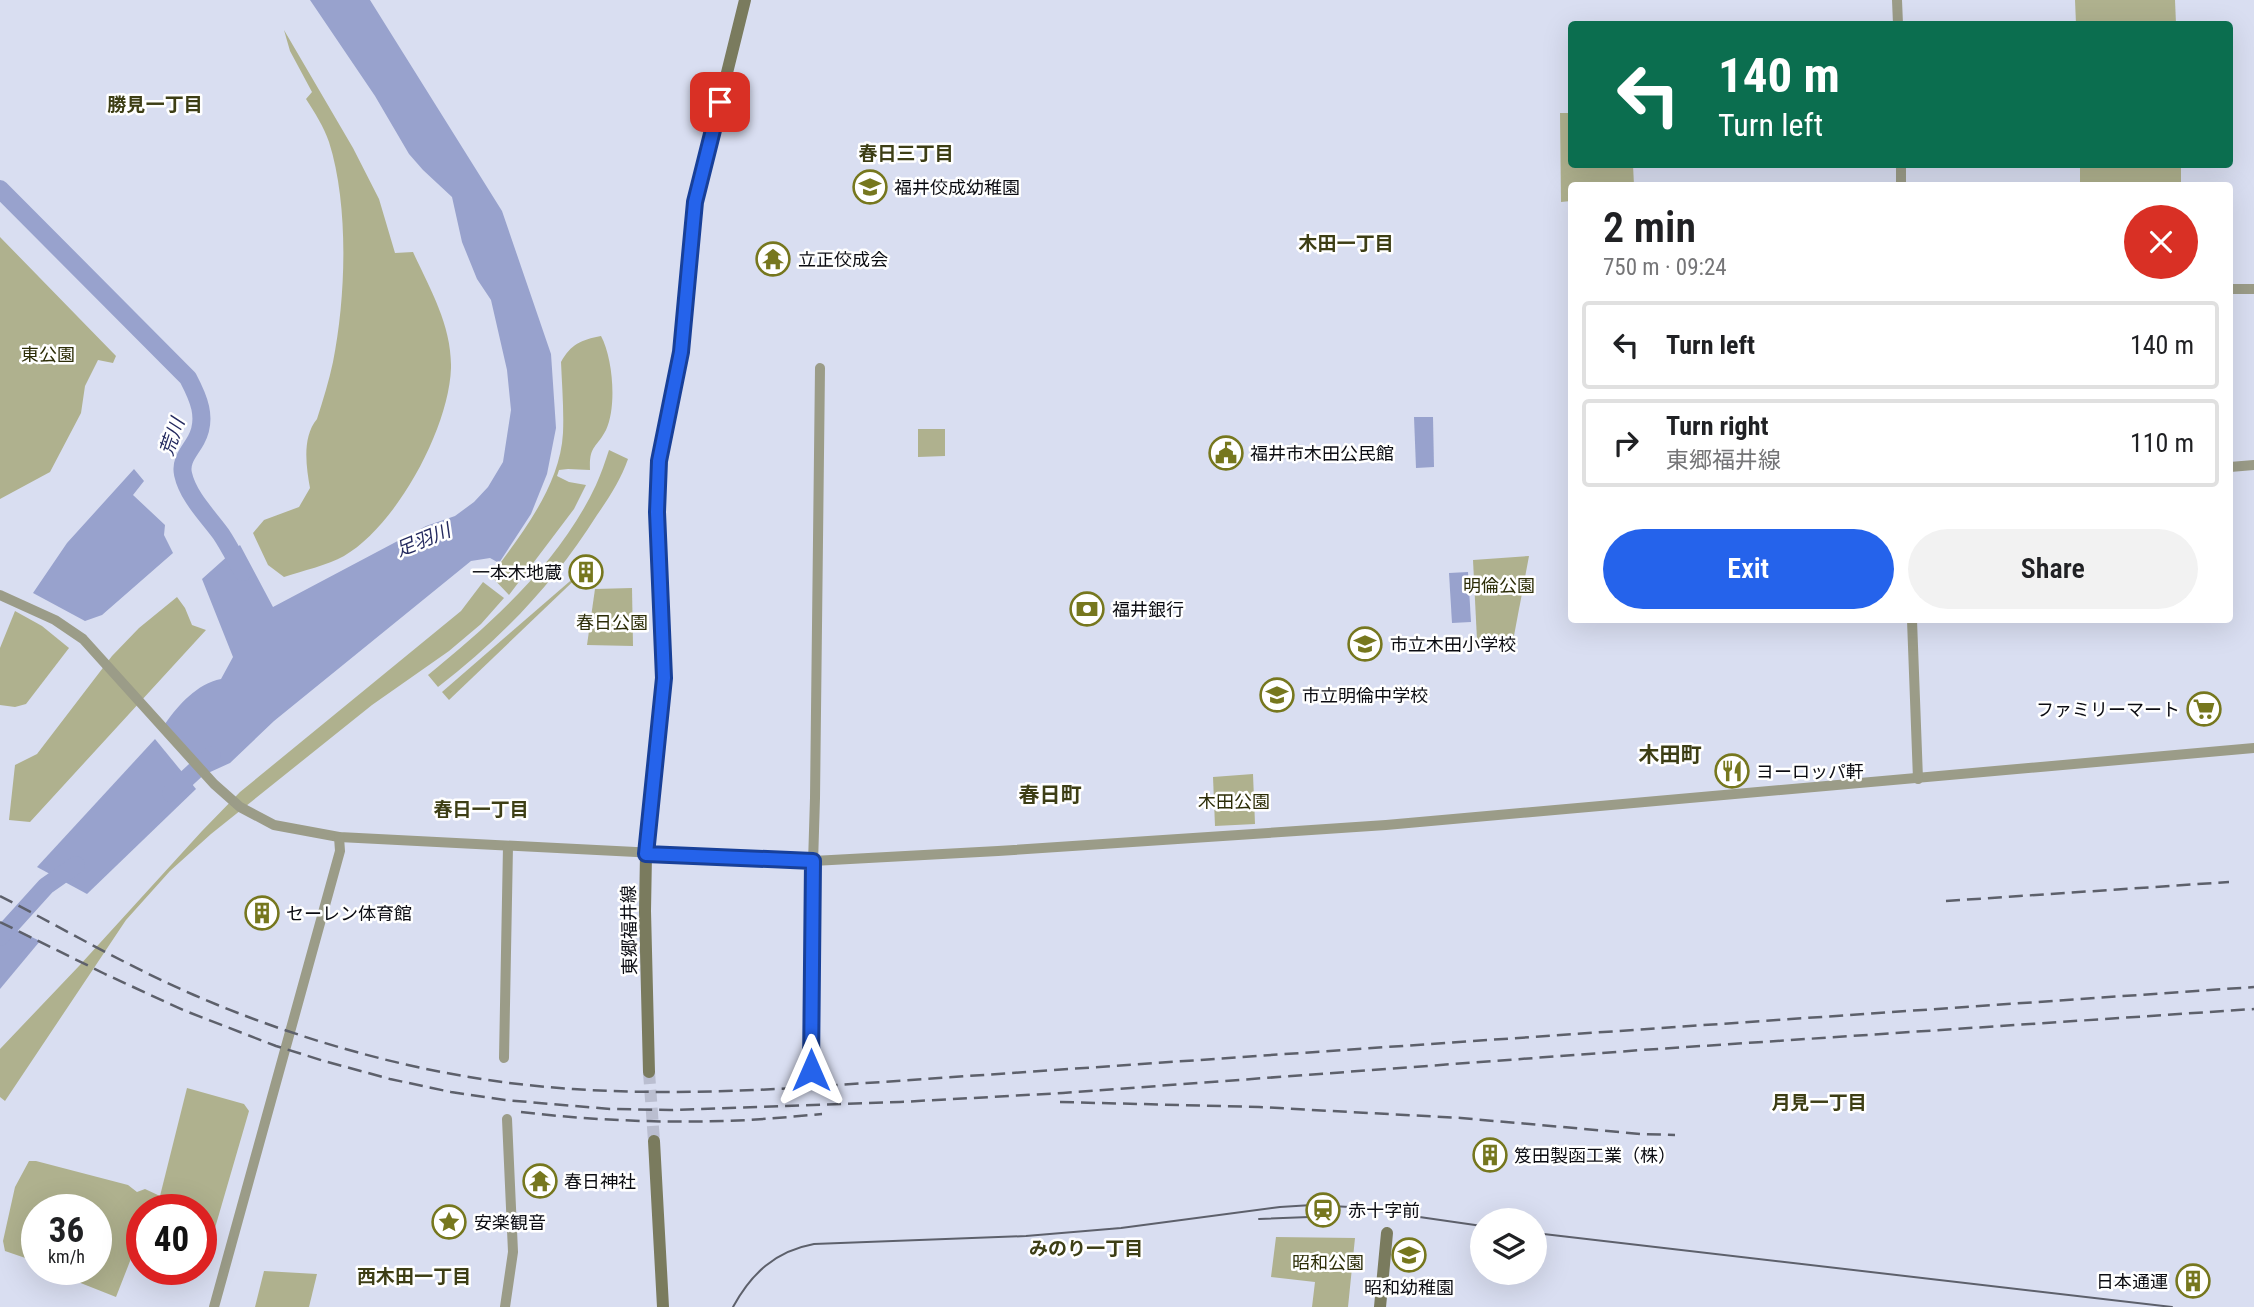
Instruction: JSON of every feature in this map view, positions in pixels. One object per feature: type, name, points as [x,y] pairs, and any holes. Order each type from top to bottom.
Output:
[{"type":"main road","name":"東郷福井線","points":[[649,1072],[646,854],[664,678],[657,492],[659,461],[681,352],[695,202],[745,0]]},
{"type":"main road","points":[[654,1141],[663,1307]]},
{"type":"main road","points":[[1380,1307],[1387,1233]]},
{"type":"street","points":[[1897,0],[1898,21]]},
{"type":"street","points":[[2233,289],[2254,289]]},
{"type":"street","points":[[811,1070],[820,368]]},
{"type":"street","points":[[2233,467],[2254,465]]},
{"type":"street","points":[[0,595],[55,620],[83,639],[214,784],[240,807],[284,828],[339,837],[813,861],[1397,824],[2254,748]]},
{"type":"street","points":[[1912,623],[1918,779]]},
{"type":"street","points":[[214,1307],[341,851],[339,837]]},
{"type":"street","points":[[504,1058],[508,846]]},
{"type":"street","points":[[505,1307],[513,1252],[507,1119]]},
{"type":"green space","points":[[2075,0],[2175,0],[2176,21],[2076,21]]},
{"type":"green space","points":[[284,30],[353,148],[379,199],[395,253],[413,252],[444,323],[451,368],[441,418],[430,446],[401,499],[383,522],[344,556],[284,577],[268,565],[253,533],[264,520],[299,507],[310,488],[307,443],[317,419],[333,362],[341,309],[343,251],[340,194],[329,142],[306,99],[312,92],[290,51]]},
{"type":"green space","points":[[1560,113],[1568,113],[1568,168],[1633,168],[1634,182],[1568,182],[1568,201],[1561,202]]},
{"type":"green space","points":[[2080,168],[2181,168],[2181,182],[2080,182]]},
{"type":"green space","name":"東公園","points":[[0,237],[116,356],[113,363],[98,360],[85,386],[81,413],[50,472],[0,499]]},
{"type":"green space","points":[[601,336],[611,369],[612,383],[612,409],[606,430],[592,451],[590,470],[559,470],[557,476],[569,482],[586,485],[574,509],[509,595],[491,576],[537,509],[555,472],[563,433],[561,362],[577,344]]},
{"type":"green space","points":[[918,429],[945,429],[945,456],[918,457]]},
{"type":"green space","points":[[609,450],[628,459],[614,488],[581,540],[545,586],[505,629],[438,687],[428,675],[500,612],[564,540],[596,485]]},
{"type":"green space","name":"明倫公園","points":[[1529,556],[1513,641],[1477,640],[1473,560]]},
{"type":"green space","points":[[585,570],[449,700],[442,692]]},
{"type":"green space","points":[[483,582],[504,598],[481,624],[449,651],[372,705],[211,834],[170,871],[126,920],[5,1101],[0,1097],[0,1049],[202,831],[240,792],[461,611]]},
{"type":"green space","name":"春日公園","points":[[632,588],[633,646],[587,645],[595,589]]},
{"type":"green space","points":[[177,597],[192,625],[206,630],[30,822],[9,820],[15,765],[37,754],[112,656],[139,628]]},
{"type":"green space","points":[[15,611],[42,626],[69,648],[26,704],[15,707],[0,705],[0,648]]},
{"type":"green space","name":"木田公園","points":[[1253,774],[1255,824],[1215,826],[1213,777]]},
{"type":"green space","points":[[187,1088],[244,1104],[249,1111],[217,1221],[217,1194],[160,1194]]},
{"type":"green space","points":[[29,1161],[128,1185],[137,1192],[145,1189],[156,1194],[126,1194],[126,1271],[116,1297],[86,1285],[112,1285],[112,1194],[21,1194],[21,1256],[5,1251],[3,1241],[15,1187]]},
{"type":"green space","name":"昭和公園","points":[[1276,1237],[1355,1238],[1348,1307],[1312,1307],[1315,1282],[1271,1277]]},
{"type":"green space","points":[[264,1271],[317,1274],[309,1307],[255,1307]]},
{"type":"water","points":[[310,0],[370,0],[502,211],[551,354],[556,428],[547,474],[531,514],[499,563],[490,558],[471,561],[274,721],[230,763],[208,773],[165,724],[189,696],[204,685],[221,679],[233,657],[202,579],[240,545],[273,607],[426,526],[455,516],[488,487],[503,462],[511,410],[507,370],[491,300],[477,279],[462,242],[452,197],[409,154],[375,96]]},
{"type":"water","points":[[1414,417],[1433,417],[1434,467],[1416,468]]},
{"type":"water","points":[[134,469],[144,481],[133,495],[165,525],[164,535],[173,553],[102,615],[85,621],[33,593],[67,543]]},
{"type":"water","points":[[1468,572],[1471,622],[1452,623],[1449,573]]},
{"type":"water","points":[[155,739],[196,789],[87,894],[37,867]]},
{"type":"water","points":[[0,922],[40,941],[0,989]]},
{"type":"waterway","name":"荒川","points":[[0,189],[188,378],[198,400],[201,424],[200,432],[184,460],[183,474],[194,498],[221,534],[243,572]]},
{"type":"waterway","name":"足羽川","points":[[171,793],[212,755]]},
{"type":"waterway","name":"足羽川","points":[[0,937],[46,886],[76,865]]},
{"type":"tunnel","points":[[649,1072],[654,1141]]},
{"type":"tram line","points":[[733,1307],[756,1274],[776,1258],[814,1244],[1026,1236],[1121,1228],[1312,1205],[1350,1207],[1470,1224]]},
{"type":"tram line","points":[[1259,1219],[1336,1216]]},
{"type":"tram line","points":[[1547,1234],[2172,1307]]},
{"type":"railway","points":[[1946,901],[2229,882]]},
{"type":"railway","points":[[0,896],[169,984],[285,1030],[379,1058],[428,1069],[525,1085],[601,1091],[684,1092],[795,1088],[2254,987]]},
{"type":"railway","points":[[0,922],[183,1010],[276,1046],[324,1061],[451,1092],[505,1100],[610,1109],[671,1110],[900,1102],[1063,1093],[1642,1050],[2254,1009]]},
{"type":"railway","points":[[1060,1102],[1259,1107],[1461,1118],[1675,1135]]},
{"type":"railway","points":[[521,1112],[674,1122],[737,1121],[822,1114]]},
{"type":"place","name":"福井佼成幼稚園","points":[[870,187]]},
{"type":"place","name":"立正佼成会","points":[[773,259]]},
{"type":"place","name":"福井市木田公民館","points":[[1226,453]]},
{"type":"place","name":"一本木地蔵","points":[[586,572]]},
{"type":"place","name":"福井銀行","points":[[1087,609]]},
{"type":"place","name":"市立木田小学校","points":[[1365,644]]},
{"type":"place","name":"市立明倫中学校","points":[[1277,695]]},
{"type":"place","name":"ファミリーマート","points":[[2204,709]]},
{"type":"place","name":"ヨーロッパ軒","points":[[1732,771]]},
{"type":"place","name":"セーレン体育館","points":[[262,913]]},
{"type":"place","name":"笈田製函工業（株）","points":[[1490,1155]]},
{"type":"place","name":"春日神社","points":[[540,1181]]},
{"type":"place","name":"赤十字前","points":[[1323,1210]]},
{"type":"place","name":"安楽観音","points":[[449,1222]]},
{"type":"place","name":"昭和幼稚園","points":[[1409,1255]]},
{"type":"place","name":"日本通運","points":[[2193,1281]]},
{"type":"district","name":"勝見一丁目","points":[[155,104]]},
{"type":"district","name":"春日三丁目","points":[[906,153]]},
{"type":"district","name":"木田一丁目","points":[[1346,243]]},
{"type":"district","name":"木田町","points":[[1670,755]]},
{"type":"district","name":"春日町","points":[[1050,795]]},
{"type":"district","name":"春日一丁目","points":[[481,809]]},
{"type":"district","name":"月見一丁目","points":[[1819,1102]]},
{"type":"district","name":"みのり一丁目","points":[[1086,1248]]},
{"type":"district","name":"西木田一丁目","points":[[414,1276]]},
{"type":"route","points":[[720,102],[695,202],[681,352],[659,461],[657,512],[664,678],[646,854],[813,861],[811,1070]]}]
